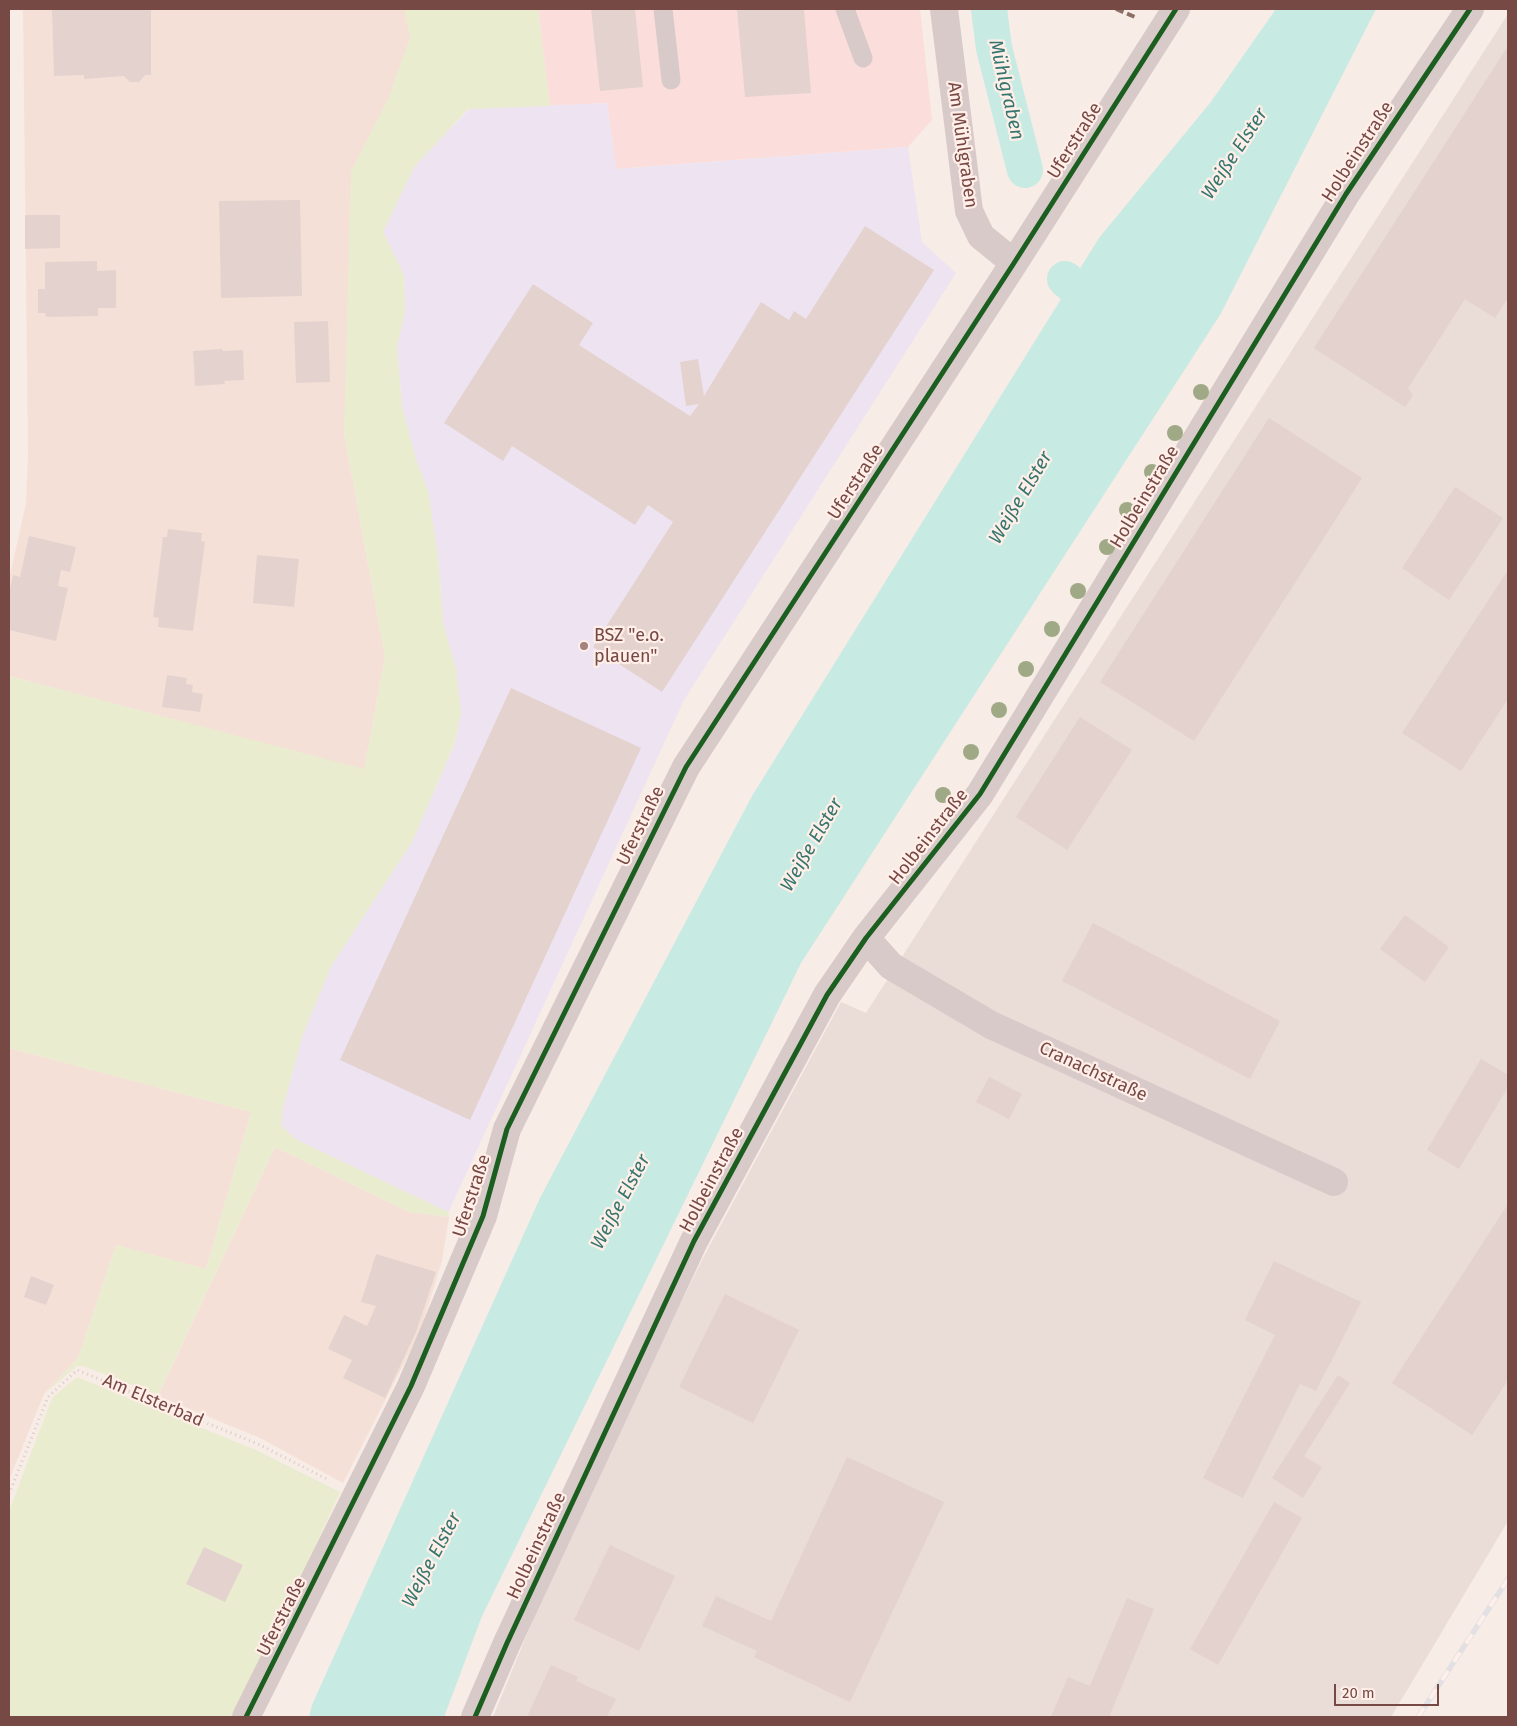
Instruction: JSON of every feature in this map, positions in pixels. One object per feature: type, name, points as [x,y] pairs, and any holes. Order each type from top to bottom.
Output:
[{"type":"street","name":"Am Mühlgraben","points":[[944,9],[969,211],[981,236],[1014,263]]},
{"type":"street","name":"Uferstraße","points":[[246,1717],[359,1495],[411,1386],[483,1216],[507,1130],[686,767],[1014,263],[1176,9]]},
{"type":"street","name":"Holbeinstraße","points":[[475,1717],[506,1643],[694,1241],[827,995],[866,938],[980,794],[1346,194],[1470,9]]},
{"type":"street","name":"Cranachstraße","points":[[866,938],[891,966],[991,1025],[1334,1182]]},
{"type":"lane","points":[[663,9],[671,80]]},
{"type":"lane","points":[[845,9],[863,58]]},
{"type":"shaded area","points":[[23,9],[465,9],[344,432],[385,657],[364,770],[9,676],[9,580],[26,503],[28,456]]},
{"type":"shaded area","points":[[538,9],[920,9],[932,120],[908,147],[616,169],[607,103],[550,106]]},
{"type":"shaded area","points":[[1508,14],[1508,1521],[1391,1717],[493,1717],[571,1527],[702,1260],[841,1002],[866,1013]]},
{"type":"shaded area","name":"BSZ \"e.o. plauen\"","points":[[607,103],[616,169],[908,147],[922,242],[956,273],[684,700],[448,1213],[295,1139],[281,1125],[283,1108],[302,1037],[331,966],[412,842],[455,743],[461,713],[456,669],[443,623],[438,557],[428,491],[416,460],[402,406],[397,347],[405,312],[404,275],[383,232],[414,167],[469,109]]},
{"type":"shaded area","points":[[9,1048],[251,1112],[206,1269],[116,1245],[78,1358],[44,1394],[9,1480]]},
{"type":"shaded area","points":[[275,1147],[409,1212],[449,1217],[442,1261],[420,1332],[343,1483],[260,1438],[158,1396]]},
{"type":"green space","points":[[404,9],[538,9],[550,106],[468,109],[414,167],[383,232],[404,275],[405,312],[397,347],[402,406],[416,460],[428,491],[438,557],[443,623],[456,669],[461,713],[455,742],[412,842],[331,966],[302,1037],[283,1108],[281,1125],[295,1139],[448,1212],[449,1217],[409,1212],[275,1147],[158,1395],[83,1366],[77,1366],[44,1394],[78,1358],[116,1245],[206,1269],[251,1112],[9,1048],[9,676],[364,769],[385,657],[344,432],[351,171],[388,99],[410,37]]},
{"type":"green space","points":[[77,1377],[256,1450],[340,1492],[238,1717],[9,1717],[9,1511],[52,1398]]},
{"type":"water","name":"Weiße Elster","points":[[1276,9],[1376,9],[1220,315],[801,963],[482,1616],[444,1717],[309,1717],[312,1705],[540,1198],[752,796],[1099,238],[1210,103]]},
{"type":"building","points":[[52,9],[151,9],[151,75],[145,75],[139,82],[130,82],[124,76],[84,79],[84,75],[54,76]]},
{"type":"building","points":[[591,9],[635,9],[643,87],[600,91]]},
{"type":"building","points":[[737,9],[804,9],[811,93],[745,97]]},
{"type":"building","points":[[1508,46],[1508,298],[1495,318],[1465,299],[1408,388],[1413,395],[1405,407],[1314,348]]},
{"type":"building","points":[[300,200],[302,296],[221,298],[219,201]]},
{"type":"building","points":[[25,215],[60,215],[60,248],[25,249]]},
{"type":"building","points":[[865,226],[934,270],[662,692],[593,647],[673,522],[648,505],[635,525],[512,446],[503,461],[444,423],[533,284],[593,323],[579,345],[690,416],[699,404],[686,406],[680,362],[698,359],[704,396],[761,302],[789,320],[794,311],[806,319]]},
{"type":"building","points":[[97,261],[97,271],[116,270],[116,308],[98,308],[98,316],[46,317],[45,313],[38,313],[38,289],[45,289],[45,262]]},
{"type":"building","points":[[328,321],[330,382],[296,383],[294,322]]},
{"type":"building","points":[[222,349],[223,351],[243,350],[244,380],[224,381],[225,384],[195,386],[193,351]]},
{"type":"building","points":[[1269,418],[1362,478],[1194,741],[1100,682]]},
{"type":"building","points":[[1455,487],[1503,518],[1449,600],[1402,568]]},
{"type":"building","points":[[168,529],[202,533],[201,541],[205,542],[193,631],[158,627],[159,618],[153,617],[163,537],[167,537]]},
{"type":"building","points":[[29,536],[76,547],[70,572],[61,570],[58,586],[68,588],[56,641],[9,630],[9,594],[13,575],[20,577]]},
{"type":"building","points":[[257,555],[299,559],[294,607],[253,603]]},
{"type":"building","points":[[1508,570],[1508,699],[1461,771],[1402,733]]},
{"type":"building","points":[[167,675],[187,678],[186,684],[193,685],[192,692],[203,694],[200,712],[162,707]]},
{"type":"building","points":[[511,688],[641,748],[470,1120],[340,1060]]},
{"type":"building","points":[[1080,717],[1132,750],[1067,850],[1016,817]]},
{"type":"building","points":[[1405,915],[1449,947],[1425,982],[1380,949]]},
{"type":"building","points":[[1093,923],[1280,1021],[1250,1079],[1062,981]]},
{"type":"building","points":[[1481,1059],[1508,1075],[1508,1087],[1459,1169],[1427,1150]]},
{"type":"building","points":[[989,1077],[1022,1094],[1009,1119],[976,1102]]},
{"type":"building","points":[[1508,1204],[1508,1380],[1472,1435],[1392,1383]]},
{"type":"building","points":[[376,1254],[436,1272],[416,1332],[385,1398],[343,1378],[352,1360],[328,1349],[344,1315],[367,1326],[376,1306],[361,1302]]},
{"type":"building","points":[[1274,1261],[1361,1302],[1316,1391],[1300,1384],[1243,1498],[1203,1478],[1275,1335],[1245,1320]]},
{"type":"building","points":[[31,1276],[54,1285],[46,1305],[24,1297]]},
{"type":"building","points":[[725,1294],[799,1330],[753,1423],[679,1387]]},
{"type":"building","points":[[1338,1375],[1350,1383],[1304,1456],[1322,1467],[1303,1498],[1272,1478]]},
{"type":"building","points":[[847,1457],[944,1502],[850,1702],[754,1657],[757,1651],[702,1626],[716,1596],[771,1621]]},
{"type":"building","points":[[1274,1502],[1302,1518],[1218,1665],[1190,1649]]},
{"type":"building","points":[[610,1545],[675,1576],[639,1651],[574,1620]]},
{"type":"building","points":[[204,1547],[243,1565],[225,1602],[186,1584]]},
{"type":"building","points":[[1127,1598],[1154,1609],[1109,1717],[1051,1717],[1068,1677],[1090,1686]]},
{"type":"building","points":[[551,1665],[578,1677],[576,1681],[616,1699],[607,1717],[527,1717]]},
{"type":"waterway","name":"Mühlgraben","points":[[989,9],[994,48],[1025,170]]},
{"type":"waterway","name":"Mühlgraben","points":[[1065,279],[1108,316]]},
{"type":"railway","points":[[1418,1717],[1508,1579]]},
{"type":"marked path","points":[[1116,9],[1135,17]]},
{"type":"cycle path","points":[[246,1717],[411,1386],[483,1216],[507,1129],[686,767],[1014,263],[1176,9]]},
{"type":"cycle path","points":[[475,1717],[507,1643],[694,1241],[827,995],[866,938],[980,794],[1346,194],[1470,9]]},
{"type":"place","name":"BSZ \"e.o. plauen\"","points":[[584,646]]}]
